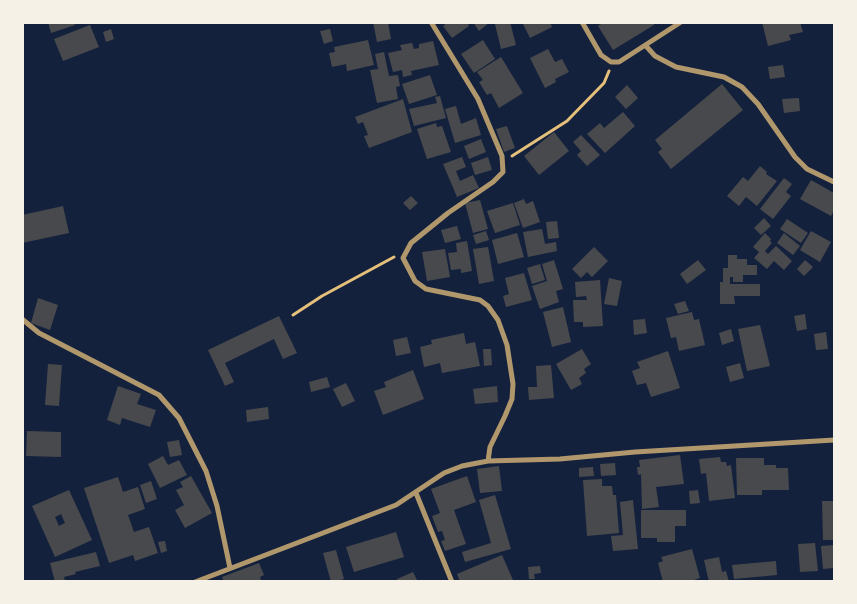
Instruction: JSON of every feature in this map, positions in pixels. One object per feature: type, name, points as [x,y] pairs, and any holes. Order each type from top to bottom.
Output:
[{"type":"street","points":[[431,22],[478,99],[502,156],[503,172],[432,225],[405,251],[403,258],[415,281],[426,289],[480,300],[488,306],[498,320],[507,345],[513,384],[512,399],[490,447],[488,461]]},
{"type":"street","points":[[582,22],[601,55],[611,62],[624,60],[682,22]]},
{"type":"street","points":[[646,46],[655,56],[676,67],[724,77],[742,87],[758,104],[795,157],[807,169],[834,182]]},
{"type":"street","points":[[22,319],[39,333],[160,395],[179,418],[206,471],[217,506],[230,568]]},
{"type":"street","points":[[195,582],[396,506],[444,473],[462,466],[488,461],[560,459],[834,440]]},
{"type":"street","points":[[416,493],[452,582]]},
{"type":"path","points":[[502,156],[510,157],[568,121],[604,84],[611,62]]},
{"type":"path","points":[[293,315],[322,296],[405,251]]},
{"type":"building","points":[[48,22],[74,22],[75,25],[51,33]]},
{"type":"building","points":[[373,22],[388,22],[391,39],[377,42]]},
{"type":"building","points":[[448,22],[467,22],[469,26],[452,38],[443,26]]},
{"type":"building","points":[[473,22],[490,22],[479,31]]},
{"type":"building","points":[[510,22],[516,45],[501,49],[495,24]]},
{"type":"building","points":[[522,22],[550,22],[552,27],[530,38]]},
{"type":"building","points":[[603,22],[653,22],[654,25],[613,50],[598,26]]},
{"type":"building","points":[[762,22],[800,22],[803,32],[789,35],[791,40],[768,46]]},
{"type":"building","points":[[90,25],[99,47],[63,61],[54,39]]},
{"type":"building","points":[[111,29],[114,39],[106,42],[103,32]]},
{"type":"building","points":[[330,29],[333,41],[324,44],[320,31]]},
{"type":"building","points":[[368,40],[374,65],[347,71],[346,64],[332,67],[329,53],[335,52],[334,47]]},
{"type":"building","points":[[483,40],[495,59],[474,73],[461,54]]},
{"type":"building","points":[[433,41],[439,65],[411,71],[412,75],[403,77],[402,70],[393,72],[388,53],[402,50],[400,45],[412,43],[414,49],[419,48],[419,44]]},
{"type":"building","points":[[548,49],[555,62],[562,59],[569,72],[555,79],[556,82],[545,88],[530,58]]},
{"type":"building","points":[[384,52],[389,76],[398,75],[400,86],[396,87],[398,99],[377,103],[370,70],[378,69],[375,54]]},
{"type":"building","points":[[501,57],[523,93],[499,108],[491,93],[487,95],[479,82],[483,80],[477,72]]},
{"type":"building","points":[[783,65],[785,77],[770,79],[768,67]]},
{"type":"building","points":[[430,75],[437,95],[409,104],[402,84]]},
{"type":"building","points":[[722,84],[743,110],[671,169],[658,152],[662,149],[655,140]]},
{"type":"building","points":[[627,85],[638,98],[626,109],[615,97]]},
{"type":"building","points":[[440,96],[446,118],[414,126],[409,109],[437,103],[435,97]]},
{"type":"building","points":[[799,98],[800,111],[784,113],[782,99]]},
{"type":"building","points":[[403,99],[412,132],[369,148],[364,136],[368,135],[363,122],[358,124],[355,117]]},
{"type":"building","points":[[456,106],[461,124],[476,118],[481,135],[455,143],[445,109]]},
{"type":"building","points":[[623,112],[635,126],[605,153],[587,134],[600,123],[604,128]]},
{"type":"building","points":[[436,123],[437,127],[442,126],[451,152],[427,159],[417,129]]},
{"type":"building","points":[[507,126],[515,148],[504,152],[496,129]]},
{"type":"building","points":[[554,132],[569,151],[539,175],[524,156]]},
{"type":"building","points":[[581,135],[600,155],[587,166],[577,155],[581,151],[573,142]]},
{"type":"building","points":[[481,139],[486,152],[469,159],[464,146]]},
{"type":"building","points":[[462,157],[466,167],[456,171],[460,181],[473,175],[479,188],[457,197],[443,164]]},
{"type":"building","points":[[488,157],[492,170],[475,175],[471,163]]},
{"type":"building","points":[[760,166],[767,172],[766,174],[777,181],[757,206],[746,197],[739,206],[727,196],[743,177],[748,181]]},
{"type":"building","points":[[784,178],[792,184],[786,192],[791,196],[773,219],[760,209]]},
{"type":"building","points":[[811,180],[834,193],[834,210],[831,216],[800,199]]},
{"type":"building","points":[[411,196],[418,203],[410,210],[403,203]]},
{"type":"building","points":[[524,199],[526,204],[533,201],[540,222],[523,228],[514,203]]},
{"type":"building","points":[[480,200],[488,229],[473,233],[465,203]]},
{"type":"building","points":[[513,203],[520,225],[495,233],[487,211]]},
{"type":"building","points":[[63,206],[69,233],[22,243],[22,215]]},
{"type":"building","points":[[764,218],[771,226],[761,235],[754,228]]},
{"type":"building","points":[[787,219],[808,233],[801,243],[780,229]]},
{"type":"building","points":[[557,221],[559,238],[548,239],[546,222]]},
{"type":"building","points":[[457,226],[461,239],[445,243],[441,230]]},
{"type":"building","points":[[542,229],[545,244],[556,242],[557,251],[528,257],[523,232]]},
{"type":"building","points":[[486,231],[489,240],[476,244],[473,235]]},
{"type":"building","points":[[811,231],[831,242],[820,262],[800,250]]},
{"type":"building","points":[[517,233],[524,257],[498,264],[492,240]]},
{"type":"building","points":[[765,233],[772,243],[765,251],[768,254],[776,246],[792,261],[784,270],[774,261],[767,269],[754,258],[759,252],[753,247]]},
{"type":"building","points":[[784,233],[800,246],[793,255],[777,243]]},
{"type":"building","points":[[467,241],[472,271],[461,273],[461,269],[451,270],[448,253],[457,252],[456,243]]},
{"type":"building","points":[[488,247],[494,281],[479,284],[473,249]]},
{"type":"building","points":[[594,247],[608,261],[592,277],[587,272],[581,278],[572,269]]},
{"type":"building","points":[[445,249],[450,277],[427,281],[422,252]]},
{"type":"building","points":[[728,255],[737,255],[737,259],[747,259],[747,265],[757,265],[757,275],[743,275],[743,282],[733,282],[733,277],[730,277],[730,284],[760,284],[760,296],[734,296],[735,304],[720,304],[720,282],[723,282],[723,268],[728,268]]},
{"type":"building","points":[[554,260],[563,289],[556,291],[559,302],[540,309],[532,286],[547,281],[542,264]]},
{"type":"building","points":[[698,260],[706,270],[687,284],[680,274]]},
{"type":"building","points":[[805,260],[813,267],[804,276],[797,269]]},
{"type":"building","points":[[540,264],[545,280],[532,284],[527,268]]},
{"type":"building","points":[[524,273],[532,300],[506,307],[503,296],[509,294],[505,278]]},
{"type":"building","points":[[609,278],[622,281],[617,306],[604,304]]},
{"type":"building","points":[[600,280],[603,326],[583,327],[583,322],[574,322],[573,300],[587,300],[586,296],[576,297],[575,282]]},
{"type":"building","points":[[38,298],[58,305],[50,330],[31,323]]},
{"type":"building","points":[[685,301],[689,311],[678,314],[674,304]]},
{"type":"building","points":[[563,307],[571,342],[552,347],[543,312]]},
{"type":"building","points":[[692,312],[694,320],[699,319],[705,345],[679,351],[676,337],[671,338],[666,318]]},
{"type":"building","points":[[805,314],[807,329],[797,331],[794,316]]},
{"type":"building","points":[[279,316],[297,353],[283,359],[274,339],[225,363],[234,382],[225,386],[208,350]]},
{"type":"building","points":[[645,319],[647,333],[634,335],[633,320]]},
{"type":"building","points":[[760,325],[770,366],[747,371],[738,329]]},
{"type":"building","points":[[731,329],[734,341],[722,345],[719,333]]},
{"type":"building","points":[[826,332],[828,349],[816,350],[814,334]]},
{"type":"building","points":[[464,333],[466,344],[475,342],[480,366],[442,373],[440,363],[424,367],[420,347],[432,344],[431,340]]},
{"type":"building","points":[[407,337],[411,353],[396,356],[393,340]]},
{"type":"building","points":[[483,349],[491,349],[492,365],[484,366]]},
{"type":"building","points":[[582,349],[591,364],[584,369],[586,373],[579,378],[582,384],[571,390],[556,364]]},
{"type":"building","points":[[668,351],[680,388],[651,397],[646,383],[637,385],[632,371],[640,368],[637,362]]},
{"type":"building","points":[[740,363],[744,378],[730,382],[726,367]]},
{"type":"building","points":[[48,364],[62,365],[59,406],[45,405]]},
{"type":"building","points":[[551,365],[554,398],[529,400],[528,387],[537,387],[536,366]]},
{"type":"building","points":[[413,370],[424,399],[383,415],[374,391],[386,387],[384,382]]},
{"type":"building","points":[[327,377],[330,387],[311,392],[309,382]]},
{"type":"building","points":[[346,383],[355,401],[342,407],[333,389]]},
{"type":"building","points":[[118,386],[141,394],[137,404],[156,410],[150,427],[122,418],[120,425],[107,420]]},
{"type":"building","points":[[497,386],[498,402],[475,404],[473,389]]},
{"type":"building","points":[[268,407],[269,419],[247,422],[246,410]]},
{"type":"building","points":[[27,431],[61,432],[61,457],[26,456]]},
{"type":"building","points":[[179,440],[182,455],[170,457],[167,442]]},
{"type":"building","points":[[680,455],[684,484],[656,487],[659,507],[642,509],[641,474],[638,475],[637,467],[640,467],[639,460]]},
{"type":"building","points":[[163,456],[168,465],[179,460],[187,475],[160,488],[148,464]]},
{"type":"building","points":[[720,457],[721,462],[726,462],[727,466],[731,465],[735,498],[709,501],[706,473],[701,474],[699,459]]},
{"type":"building","points":[[736,458],[764,458],[764,465],[788,468],[789,490],[762,490],[762,495],[737,495]]},
{"type":"building","points":[[615,463],[616,475],[601,476],[600,464]]},
{"type":"building","points":[[499,466],[502,491],[480,493],[477,469]]},
{"type":"building","points":[[593,467],[594,476],[579,477],[579,468]]},
{"type":"building","points":[[191,476],[212,513],[185,528],[175,510],[184,505],[176,490],[183,487],[180,482]]},
{"type":"building","points":[[467,476],[476,502],[454,510],[466,544],[445,551],[441,541],[445,540],[442,531],[438,532],[432,516],[440,513],[431,489]]},
{"type":"building","points":[[118,477],[123,492],[138,487],[145,509],[128,515],[134,532],[149,527],[158,553],[135,561],[133,555],[109,563],[84,488]]},
{"type":"building","points":[[602,479],[602,486],[612,486],[613,495],[616,495],[619,533],[587,536],[583,480]]},
{"type":"building","points":[[151,481],[157,499],[146,503],[140,485]]},
{"type":"building","points":[[69,490],[92,540],[55,557],[32,506]],"holes":[[[61,514],[65,523],[59,526],[55,517]]]},
{"type":"building","points":[[698,490],[700,503],[690,504],[689,491]]},
{"type":"building","points":[[495,495],[511,549],[465,562],[462,552],[491,543],[479,500]]},
{"type":"building","points":[[633,500],[638,549],[613,551],[611,536],[623,535],[620,502]]},
{"type":"building","points":[[822,501],[834,501],[834,540],[823,540]]},
{"type":"building","points":[[641,510],[686,510],[686,526],[675,526],[675,542],[657,542],[657,538],[641,538]]},
{"type":"building","points":[[396,532],[404,557],[354,572],[346,547]]},
{"type":"building","points":[[165,541],[167,551],[161,553],[158,542]]},
{"type":"building","points":[[815,543],[818,571],[800,572],[798,544]]},
{"type":"building","points":[[834,545],[834,568],[823,569],[821,546]]},
{"type":"building","points":[[692,549],[700,578],[688,582],[663,582],[658,563],[663,561],[661,557]]},
{"type":"building","points":[[336,550],[344,579],[331,582],[323,553]]},
{"type":"building","points":[[96,552],[100,566],[75,572],[76,574],[64,577],[65,581],[55,582],[50,563]]},
{"type":"building","points":[[502,555],[513,580],[460,582],[457,574]]},
{"type":"building","points":[[719,557],[722,572],[726,571],[729,582],[709,582],[704,560]]},
{"type":"building","points":[[776,561],[777,575],[734,579],[732,565]]},
{"type":"building","points":[[259,563],[264,575],[260,577],[262,582],[224,582],[222,577]]},
{"type":"building","points":[[540,566],[541,573],[534,574],[535,579],[529,579],[528,567]]},
{"type":"building","points":[[413,572],[418,582],[398,582],[397,579]]}]
